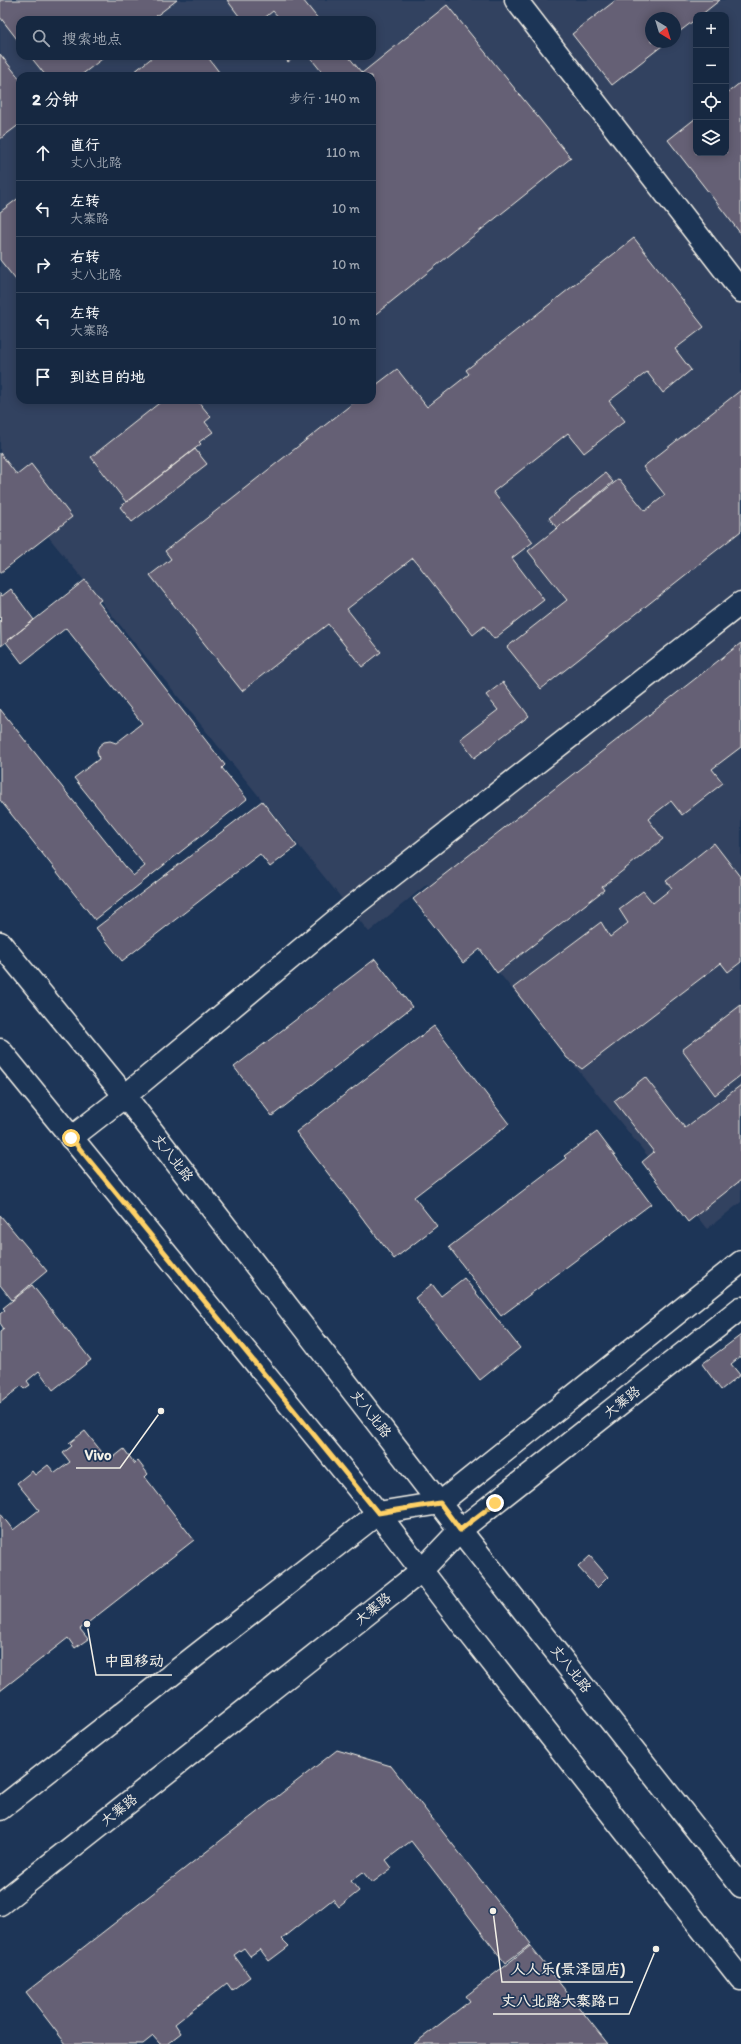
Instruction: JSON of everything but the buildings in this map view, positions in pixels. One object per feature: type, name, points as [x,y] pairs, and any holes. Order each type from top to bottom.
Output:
[{"type":"main road","points":[[516,0],[741,291]]},
{"type":"main road","points":[[71,1138],[125,1096],[352,907],[741,603]]},
{"type":"main road","name":"丈八北路","points":[[0,943],[125,1096],[460,1530],[741,1886]]},
{"type":"main road","points":[[0,1050],[378,1513],[421,1571],[741,1979]]},
{"type":"main road","points":[[0,1809],[378,1513],[440,1503],[741,1262]]},
{"type":"main road","name":"大寨路","points":[[0,1904],[421,1571],[460,1530],[741,1308]]},
{"type":"shaded area","points":[[0,0],[741,0],[741,1202],[707,1229],[427,884],[369,932],[0,477]]},
{"type":"place","name":"Vivo","points":[[161,1411]]},
{"type":"place","name":"中国移动","points":[[87,1624]]},
{"type":"place","name":"人人乐(景泽园店)","points":[[493,1911]]},
{"type":"place","name":"丈八北路大寨路口","points":[[656,1949]]},
{"type":"route","points":[[71,1138],[378,1513],[440,1503],[460,1530],[495,1503]]}]
